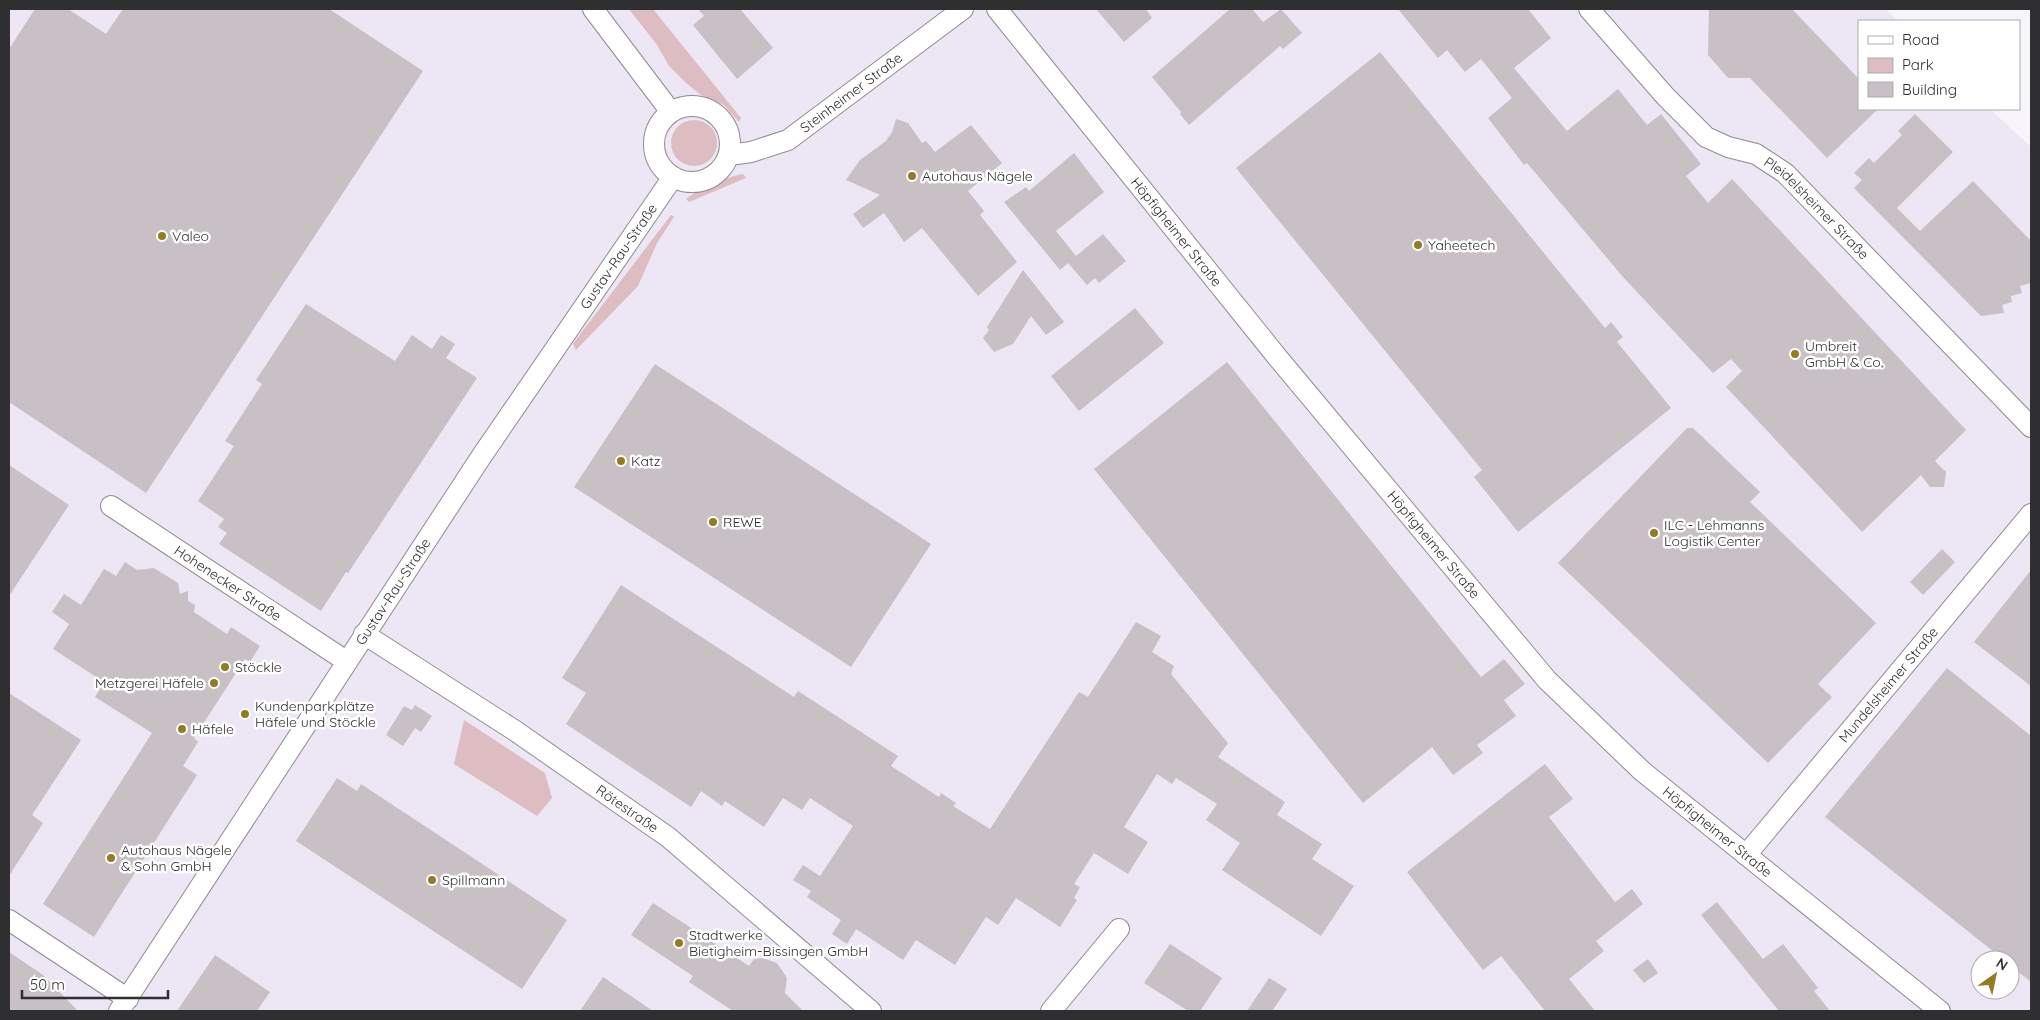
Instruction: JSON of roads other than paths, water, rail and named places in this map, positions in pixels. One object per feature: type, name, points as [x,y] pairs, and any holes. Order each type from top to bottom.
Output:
[{"type":"street","points":[[593,9],[672,112]]},
{"type":"street","name":"Steinheimer Straße","points":[[729,155],[751,152],[788,140],[963,9]]},
{"type":"street","name":"Höpfigheimer Straße","points":[[997,9],[1278,358],[1546,680],[1642,771],[1940,1011]]},
{"type":"street","name":"Pleidelsheimer Straße","points":[[1589,9],[1666,97],[1706,137],[1728,147],[1756,154],[1785,173],[2031,427]]},
{"type":"street","points":[[697,106],[710,110],[720,118],[728,129],[731,142],[729,155],[724,166],[717,174],[706,180],[695,182],[683,181],[673,177],[663,168],[656,157],[654,144],[656,132],[662,120],[672,112],[684,107],[697,106]]},
{"type":"street","name":"Gustav-Rau-Straße","points":[[124,1005],[346,661],[481,457],[673,177]]},
{"type":"street","name":"Hohenecker Straße","points":[[111,506],[346,661]]},
{"type":"street","name":"Mundelsheimer Straße","points":[[1746,855],[2031,514]]},
{"type":"street","name":"Rötestraße","points":[[364,634],[514,730],[668,837],[871,1011]]},
{"type":"street","points":[[9,920],[124,1005]]},
{"type":"street","points":[[1051,1011],[1119,929]]},
{"type":"place","name":"Autohaus Nägele","points":[[912,176]]},
{"type":"place","name":"Valeo","points":[[162,236]]},
{"type":"place","name":"Yaheetech","points":[[1418,245]]},
{"type":"place","name":"Umbreit GmbH & Co.","points":[[1795,354]]},
{"type":"place","name":"Katz","points":[[621,461]]},
{"type":"place","name":"REWE","points":[[713,522]]},
{"type":"place","name":"ILC - Lehmanns Logistik Center","points":[[1654,533]]},
{"type":"place","name":"Stöckle","points":[[225,667]]},
{"type":"place","name":"Metzgerei Häfele","points":[[214,683]]},
{"type":"place","name":"Kundenparkplätze Häfele und Stöckle","points":[[245,714]]},
{"type":"place","name":"Häfele","points":[[182,729]]},
{"type":"place","name":"Autohaus Nägele & Sohn GmbH","points":[[111,858]]},
{"type":"place","name":"Spillmann","points":[[432,880]]},
{"type":"place","name":"Stadtwerke Bietigheim-Bissingen GmbH","points":[[679,943]]}]
